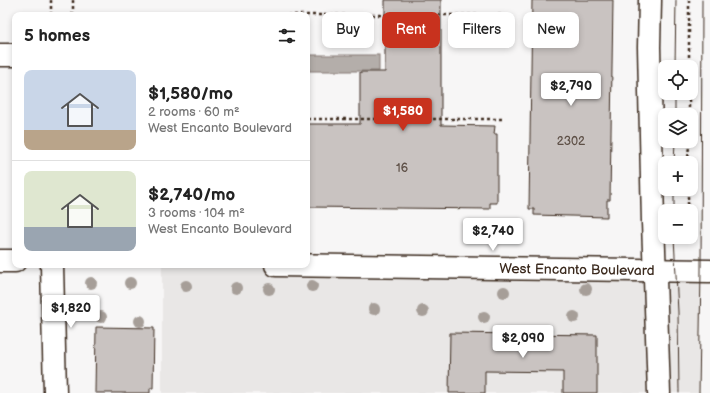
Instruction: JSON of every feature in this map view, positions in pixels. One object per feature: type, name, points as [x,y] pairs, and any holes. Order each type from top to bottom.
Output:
[{"type":"street","points":[[650,0],[649,47],[659,393]]},
{"type":"street","points":[[0,55],[12,55]]},
{"type":"street","points":[[0,261],[12,261]]},
{"type":"street","name":"West Encanto Boulevard","points":[[310,266],[710,271]]},
{"type":"street","points":[[52,268],[55,393]]},
{"type":"path","points":[[51,0],[51,12]]},
{"type":"path","points":[[73,0],[73,12]]},
{"type":"path","points":[[688,0],[688,60]]},
{"type":"path","points":[[310,15],[448,15]]},
{"type":"path","points":[[310,119],[502,119]]},
{"type":"shaded area","points":[[310,55],[379,55],[379,71],[310,71]]},
{"type":"shaded area","points":[[310,265],[701,271],[699,393],[162,393],[162,268],[310,268]]},
{"type":"building","points":[[385,0],[441,0],[441,125],[495,126],[494,134],[497,134],[497,203],[490,203],[490,209],[310,207],[310,124],[360,124],[360,72],[385,72],[385,48],[440,48],[440,12],[385,12]]},
{"type":"building","points":[[532,0],[613,0],[610,200],[607,200],[607,217],[534,215],[534,209],[529,209],[531,48],[579,48],[579,12],[532,12]]},
{"type":"building","points":[[96,327],[154,328],[153,388],[150,388],[150,393],[95,393]]},
{"type":"building","points":[[450,333],[597,335],[597,393],[563,393],[563,372],[485,371],[485,393],[449,393]]},
{"type":"tram line","points":[[675,60],[676,0]]},
{"type":"tram line","points":[[699,393],[702,0]]},
{"type":"tram line","points":[[675,100],[675,108]]},
{"type":"tram line","points":[[674,156],[675,148]]},
{"type":"tram line","points":[[674,196],[674,204]]},
{"type":"tram line","points":[[674,244],[678,312],[679,393]]}]
